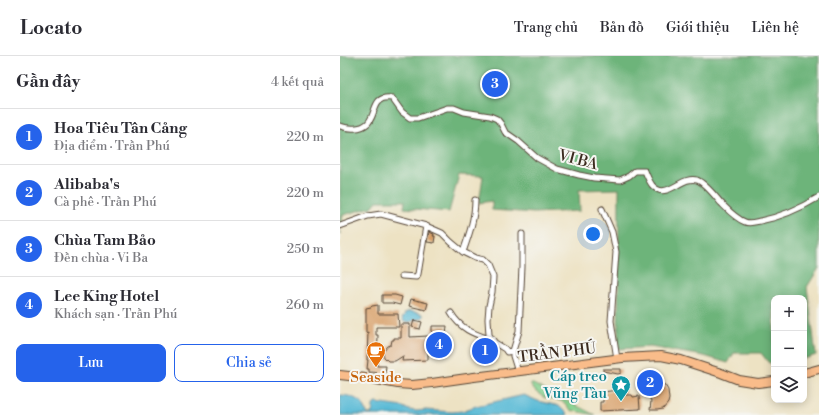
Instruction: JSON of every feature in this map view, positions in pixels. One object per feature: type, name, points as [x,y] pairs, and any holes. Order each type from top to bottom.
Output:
[{"type":"main road","name":"TRẦN PHÚ","points":[[340,375],[412,385],[617,359],[661,356],[681,360],[739,380],[758,383],[771,381]]},
{"type":"main road","points":[[807,372],[819,369]]},
{"type":"street","name":"VI BA","points":[[340,126],[348,129],[362,127],[368,123],[376,105],[382,99],[388,98],[392,98],[402,112],[410,118],[418,118],[447,108],[454,108],[464,112],[490,116],[502,124],[505,132],[518,141],[537,158],[557,169],[579,176],[620,180],[629,176],[635,171],[645,171],[653,186],[661,190],[668,190],[687,180],[695,180],[701,182],[730,212],[746,222],[752,223],[774,219],[804,206],[819,197]]},
{"type":"street","points":[[463,252],[475,212],[475,200]]},
{"type":"street","points":[[602,209],[612,232],[616,252],[611,321],[617,359]]},
{"type":"street","points":[[340,226],[368,216],[381,214],[426,226],[442,233],[450,242],[463,252],[483,260],[488,265],[493,277],[488,319],[489,335],[495,343],[507,352],[513,351]]},
{"type":"street","points":[[402,276],[416,276],[418,274],[426,226]]},
{"type":"street","points":[[518,372],[512,356],[519,331],[522,234]]},
{"type":"street","points":[[451,313],[455,321],[463,328],[493,340]]},
{"type":"green space","points":[[340,56],[819,56],[819,268],[807,287],[816,355],[807,358],[807,295],[771,295],[771,364],[761,353],[734,353],[728,363],[704,356],[650,347],[618,349],[619,189],[579,190],[580,211],[534,213],[492,210],[492,201],[479,203],[483,176],[459,175],[449,212],[404,208],[405,201],[377,201],[372,207],[343,215],[340,234]]},
{"type":"green space","points":[[531,383],[595,415],[570,410],[565,403],[561,401],[545,398],[536,392],[531,386]]},
{"type":"water","points":[[409,311],[423,314],[423,316],[422,318],[413,321],[404,322],[402,318],[405,313]]},
{"type":"water","points":[[340,395],[350,396],[362,403],[368,414],[371,414],[373,405],[376,403],[403,407],[409,410],[417,411],[425,410],[452,412],[462,411],[476,406],[524,395],[538,401],[559,406],[568,415],[340,415]]},
{"type":"building","points":[[486,75],[507,79],[504,93],[484,89]]},
{"type":"building","points":[[429,232],[435,236],[434,243],[427,242]]},
{"type":"building","points":[[382,295],[395,295],[402,297],[400,305],[382,303]]},
{"type":"building","points":[[411,299],[428,303],[426,310],[409,306]]},
{"type":"building","points":[[378,305],[378,314],[398,314],[399,327],[376,327],[376,335],[378,335],[377,366],[386,366],[385,373],[369,372],[369,369],[367,369],[368,332],[366,333],[366,308]]},
{"type":"building","points":[[414,320],[422,322],[420,329],[412,327]]},
{"type":"building","points":[[401,324],[410,324],[410,337],[446,335],[446,349],[428,350],[428,360],[402,361],[403,356],[395,361],[388,361],[384,357],[383,352],[388,346],[391,345],[394,338],[401,338]]},
{"type":"building","points":[[432,326],[447,326],[446,335],[432,332]]},
{"type":"building","points":[[481,343],[489,343],[490,358],[482,359]]},
{"type":"building","points":[[603,369],[621,369],[621,373],[618,374],[603,371]]},
{"type":"building","points":[[659,383],[665,385],[668,390],[668,403],[663,409],[650,410],[651,401],[649,397],[649,386]]},
{"type":"building","points":[[625,389],[625,395],[632,395],[633,397],[639,396],[640,409],[600,411],[600,402],[603,402],[603,392]]},
{"type":"place","name":"Chùa Tam Bảo","points":[[495,84]]},
{"type":"place","name":"Lee King Hotel","points":[[439,345]]},
{"type":"place","name":"Hoa Tiêu Tân Cảng","points":[[485,351]]},
{"type":"place","name":"Seaside","points":[[376,368]]},
{"type":"place","name":"Alibaba's","points":[[650,383]]},
{"type":"place","name":"Cáp treo Vũng Tàu","points":[[621,402]]}]
